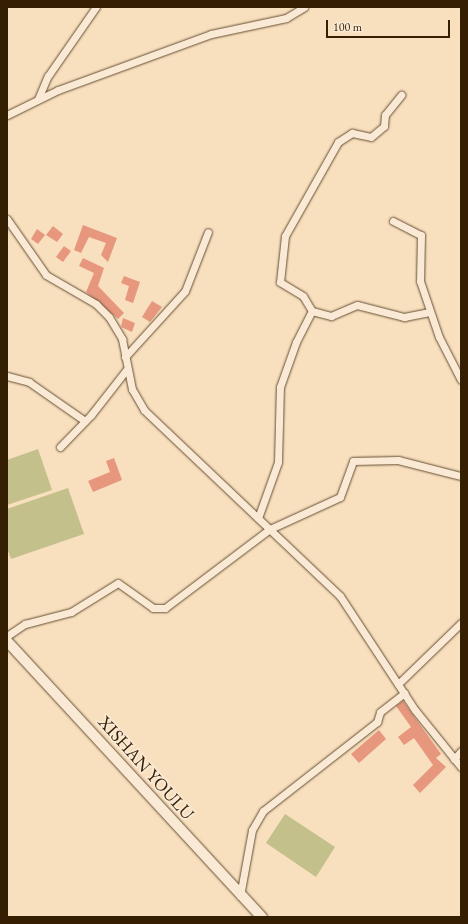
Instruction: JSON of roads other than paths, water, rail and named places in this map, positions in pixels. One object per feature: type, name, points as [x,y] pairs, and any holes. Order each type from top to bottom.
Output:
[{"type":"street","points":[[38,99],[48,76],[96,7]]},
{"type":"street","points":[[7,115],[38,99],[211,34],[281,20],[304,7]]},
{"type":"street","points":[[401,95],[386,115],[384,126],[371,137],[352,133],[338,142],[288,230],[280,282],[303,296],[312,311],[331,316],[357,305],[404,317],[430,312]]},
{"type":"street","points":[[7,219],[46,275],[96,304],[109,317],[122,340],[132,389],[148,416],[270,529],[344,602],[404,693],[461,767]]},
{"type":"street","points":[[393,221],[421,235],[420,280],[430,312],[461,380]]},
{"type":"street","points":[[125,357],[185,291],[208,232]]},
{"type":"street","points":[[258,518],[278,462],[280,386],[296,342],[312,311]]},
{"type":"street","points":[[60,447],[85,420],[127,369]]},
{"type":"street","points":[[7,376],[29,382],[85,420]]},
{"type":"street","points":[[7,636],[25,624],[71,612],[118,583],[153,608],[165,608],[270,529],[340,497],[353,461],[398,460],[461,476]]},
{"type":"street","points":[[398,684],[461,623]]},
{"type":"street","name":"XISHAN YOULU","points":[[7,641],[240,896],[262,917]]},
{"type":"street","points":[[240,896],[252,830],[263,810],[377,722],[380,712],[404,693]]},
{"type":"street","points":[[454,759],[461,751]]}]
